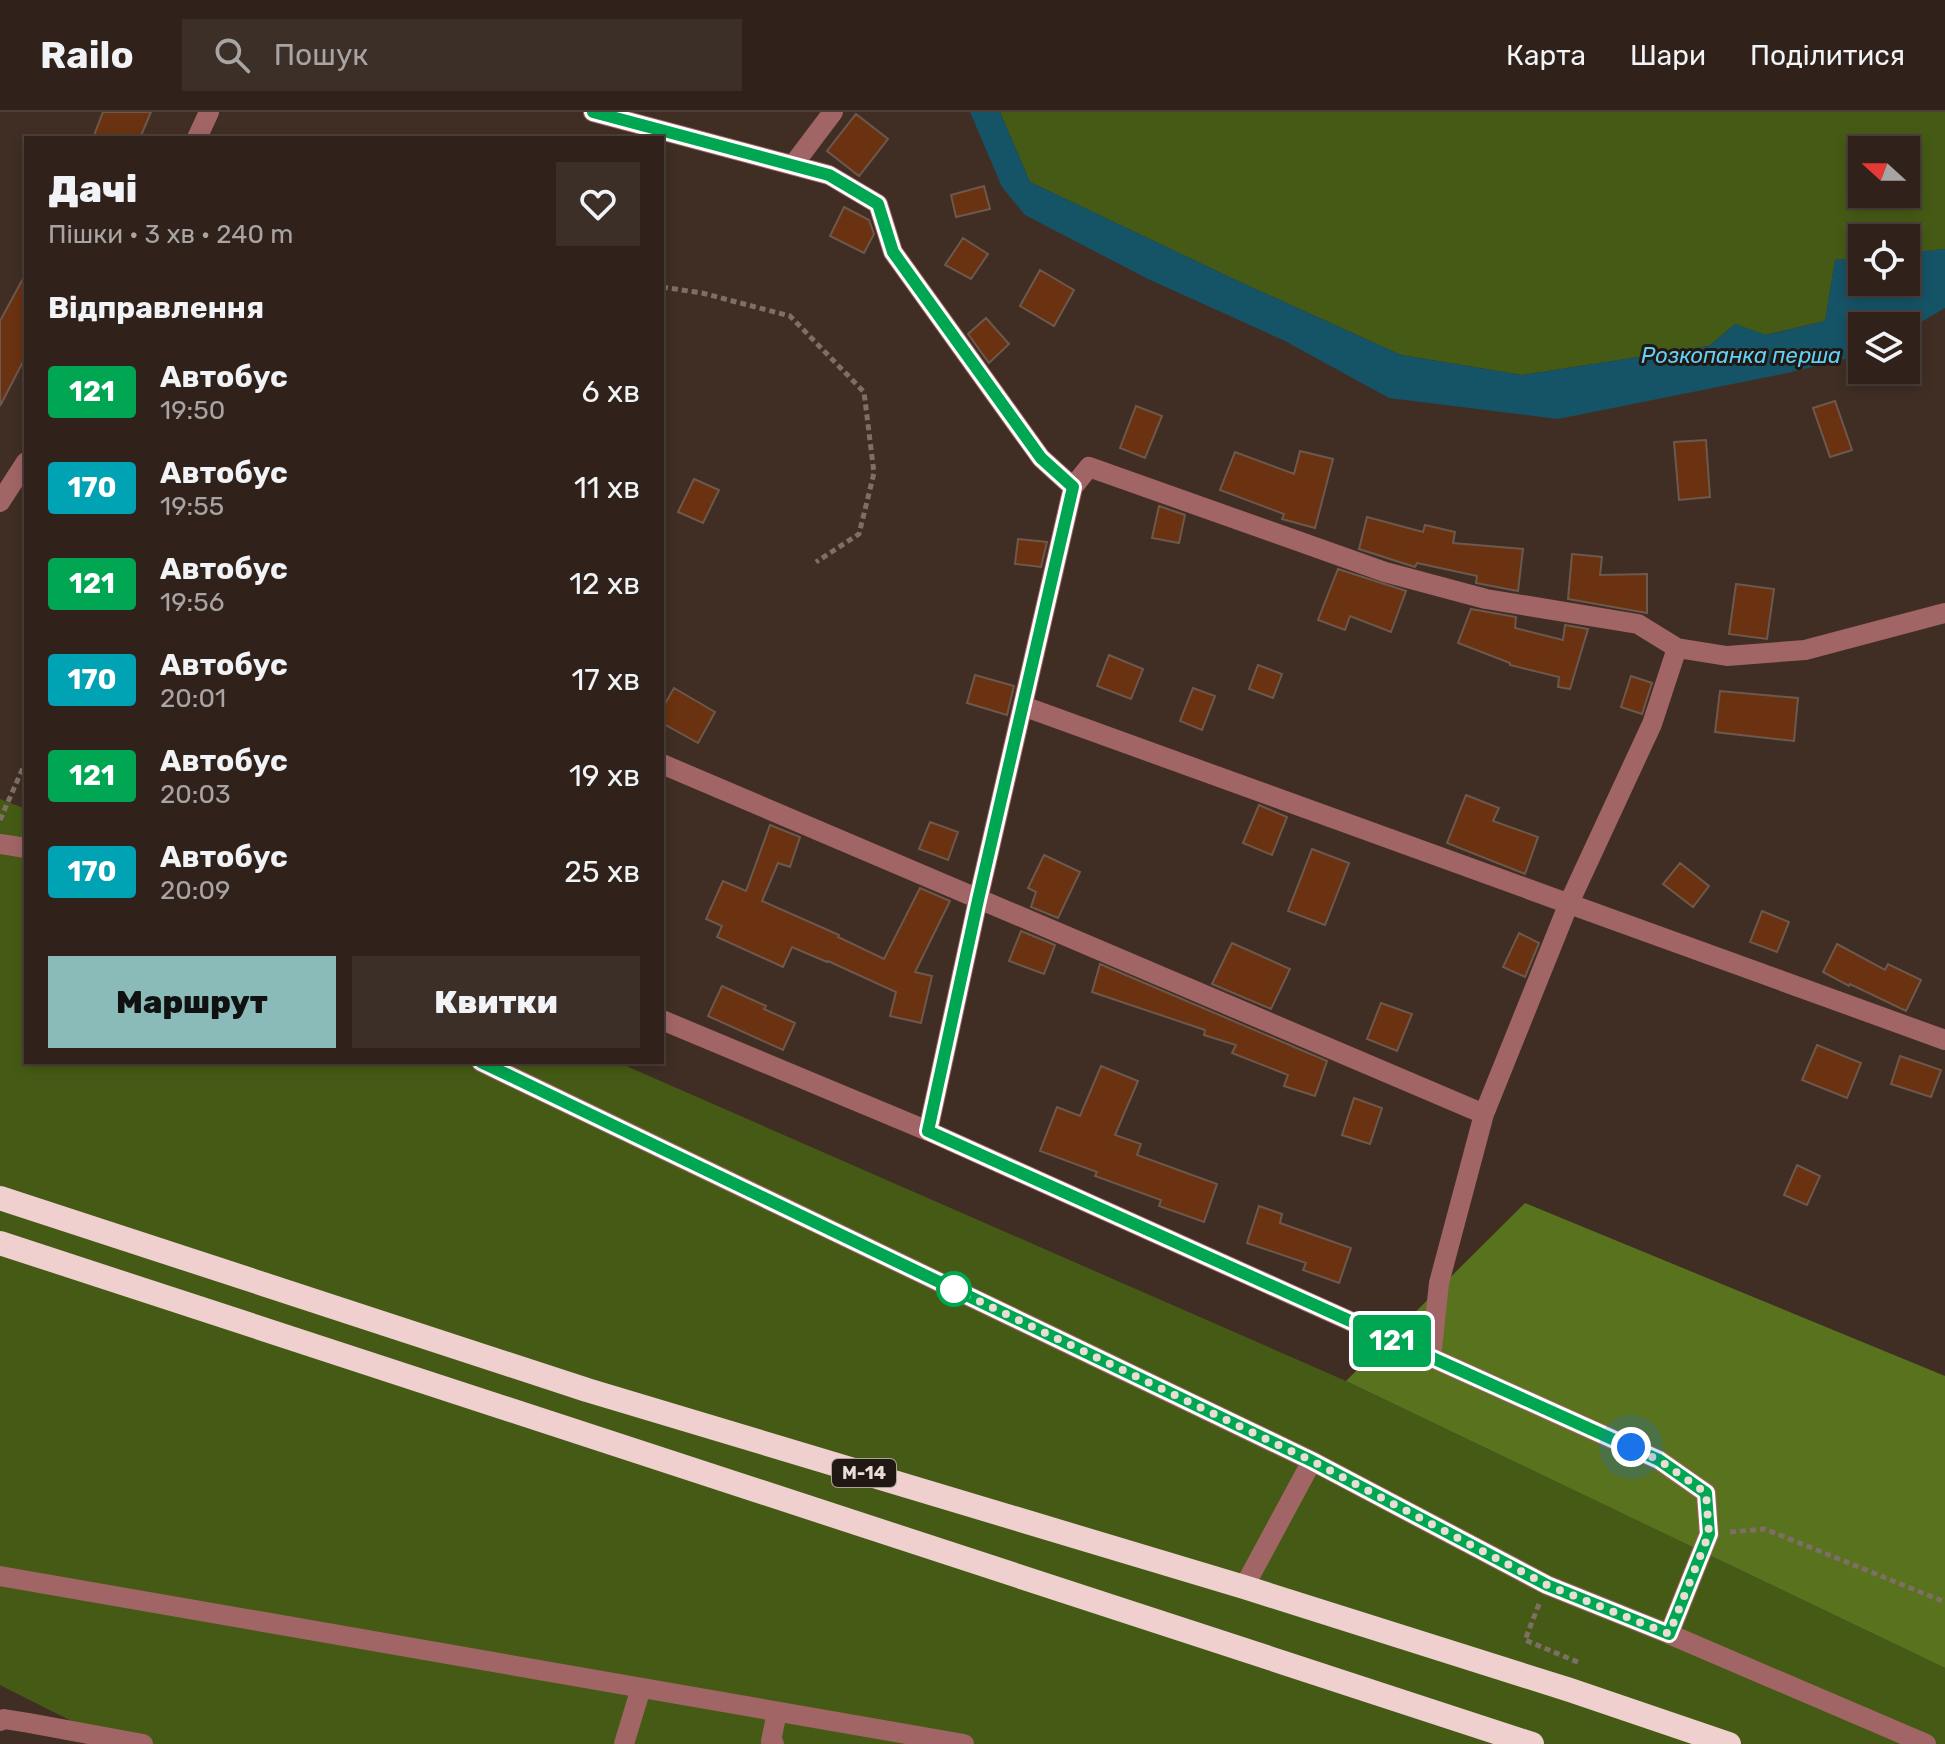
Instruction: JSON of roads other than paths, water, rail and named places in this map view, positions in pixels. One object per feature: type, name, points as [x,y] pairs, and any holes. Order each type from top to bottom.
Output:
[{"type":"highway","name":"М-14","points":[[0,1198],[587,1390],[1244,1587],[1570,1690],[1729,1744]]},
{"type":"highway","name":"М-14","points":[[0,1243],[1532,1744]]},
{"type":"street","points":[[198,136],[209,112]]},
{"type":"street","points":[[793,165],[833,112]]},
{"type":"street","points":[[601,113],[829,175],[878,204],[893,252],[1041,458],[1073,487]]},
{"type":"street","points":[[0,502],[24,465]]},
{"type":"street","points":[[928,1131],[1073,487],[1089,467],[1385,572],[1486,599],[1638,624],[1677,648],[1727,656],[1805,650],[1945,613]]},
{"type":"street","points":[[1431,1358],[1439,1283],[1484,1114],[1569,903],[1652,724],[1677,648]]},
{"type":"street","points":[[1023,706],[1945,1040]]},
{"type":"street","points":[[664,765],[1484,1114]]},
{"type":"street","points":[[0,844],[24,848]]},
{"type":"street","points":[[664,1021],[928,1131],[1659,1460],[1706,1493],[1709,1534],[1669,1634]]},
{"type":"street","points":[[485,1064],[1312,1461],[1547,1585],[1926,1744]]},
{"type":"street","points":[[1244,1587],[1312,1461]]},
{"type":"street","points":[[0,1576],[964,1744]]},
{"type":"street","points":[[624,1744],[641,1688]]},
{"type":"street","points":[[774,1744],[771,1741],[777,1712]]},
{"type":"street","points":[[0,1721],[29,1723],[143,1744]]},
{"type":"water","name":"Розкопанка перша","points":[[970,112],[1000,112],[1030,182],[1401,355],[1522,375],[1709,346],[1735,324],[1766,335],[1825,321],[1835,260],[1848,259],[1848,296],[1920,296],[1920,252],[1945,249],[1945,308],[1920,323],[1920,312],[1848,312],[1848,358],[1558,419],[1389,398],[1285,341],[1148,279],[1025,215],[1002,187]]}]
